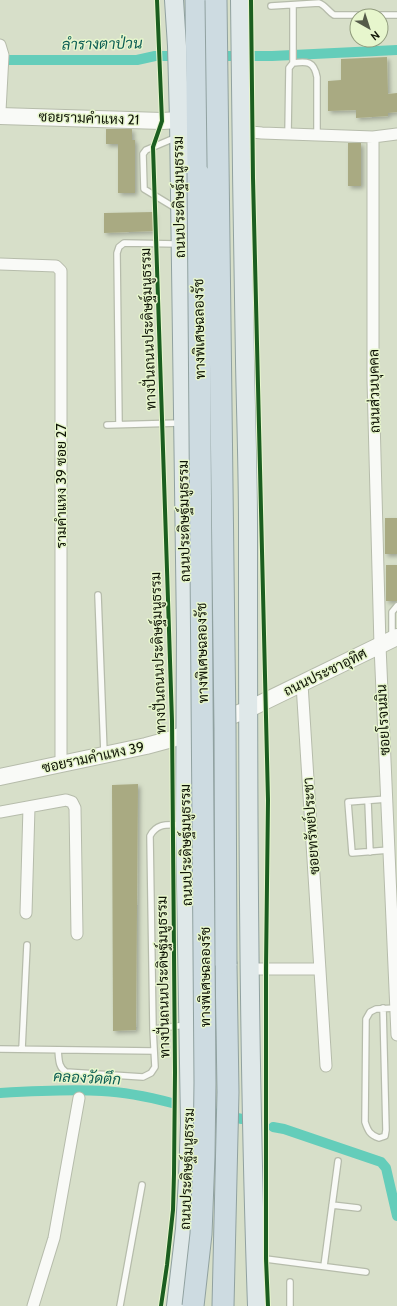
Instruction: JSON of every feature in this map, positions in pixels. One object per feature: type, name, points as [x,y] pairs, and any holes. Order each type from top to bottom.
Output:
[{"type":"highway","name":"ทางพิเศษฉลองรัช","points":[[193,1306],[201,1234],[205,1083],[196,0]]},
{"type":"highway","name":"ทางพิเศษฉลองรัช","points":[[216,0],[228,1092],[224,1301]]},
{"type":"main road","name":"ถนนประดิษฐ์มนูธรรม","points":[[174,0],[179,128],[186,632],[185,823],[190,1123],[185,1229],[176,1306]]},
{"type":"main road","points":[[240,0],[248,523],[247,630],[249,709],[249,969],[257,1306]]},
{"type":"main road","name":"ซอยรามคำแหง 21","points":[[0,116],[162,121],[179,128]]},
{"type":"main road","points":[[186,632],[192,645],[206,657],[224,656],[234,648],[247,630]]},
{"type":"main road","name":"ถนนประชาอุทิศ","points":[[186,734],[249,709],[389,641]]},
{"type":"main road","name":"ซอยรามคำแหง 39","points":[[0,777],[160,743],[186,734]]},
{"type":"main road","points":[[185,823],[194,801],[199,795],[213,787],[232,793],[239,799],[249,817]]},
{"type":"street","points":[[0,111],[2,54]]},
{"type":"street","points":[[242,131],[374,137],[397,134]]},
{"type":"street","name":"ถนนส่วนบุคคล","points":[[374,137],[373,380],[389,641]]},
{"type":"street","name":"รามคำแหง 39 ซอย 27","points":[[0,264],[56,266],[61,271],[61,764]]},
{"type":"street","name":"ซอยโรจนมิน","points":[[389,641],[387,799],[397,1035]]},
{"type":"street","name":"ซอยทรัพย์ประชา","points":[[302,684],[326,1066]]},
{"type":"street","points":[[0,812],[66,800],[72,802],[74,808],[77,934]]},
{"type":"street","points":[[26,913],[29,807]]},
{"type":"street","points":[[249,969],[320,969]]},
{"type":"street","points":[[33,1306],[54,1238],[79,1098]]},
{"type":"lane","points":[[271,6],[319,3],[334,15],[397,15]]},
{"type":"lane","points":[[288,134],[288,74],[293,58],[293,5]]},
{"type":"lane","points":[[293,58],[306,61],[311,64],[316,71],[317,135]]},
{"type":"lane","points":[[179,128],[146,150],[143,154],[144,189],[179,211]]},
{"type":"lane","points":[[119,424],[117,253],[119,247],[124,243],[180,244]]},
{"type":"lane","points":[[107,425],[182,423]]},
{"type":"lane","points":[[98,595],[104,755]]},
{"type":"lane","points":[[389,641],[392,612],[397,606]]},
{"type":"lane","points":[[387,799],[348,802],[352,853],[389,850]]},
{"type":"lane","points":[[368,801],[370,852]]},
{"type":"lane","points":[[58,1050],[59,1064],[61,1069],[66,1072],[143,1077],[151,1073],[155,1067],[150,836],[153,829],[160,825],[185,823]]},
{"type":"lane","points":[[22,1049],[26,945]]},
{"type":"lane","points":[[383,1008],[386,1130],[385,1136],[379,1138],[372,1136],[368,1131],[365,1122],[366,1019],[370,1012],[376,1009],[383,1008],[396,1008]]},
{"type":"lane","points":[[153,1029],[189,1025]]},
{"type":"lane","points":[[0,1049],[154,1051]]},
{"type":"lane","points":[[324,1266],[338,1161]]},
{"type":"lane","points":[[120,1306],[142,1185]]},
{"type":"lane","points":[[332,1204],[358,1208]]},
{"type":"lane","points":[[255,1258],[366,1272]]},
{"type":"lane","points":[[290,1282],[290,1306]]},
{"type":"building","points":[[387,57],[388,94],[397,93],[397,112],[388,113],[388,116],[356,118],[356,110],[328,111],[328,81],[341,80],[341,59]]},
{"type":"building","points":[[106,129],[132,129],[132,140],[135,140],[135,193],[118,193],[118,144],[106,144]]},
{"type":"building","points":[[348,143],[361,143],[361,186],[348,186]]},
{"type":"building","points":[[154,212],[154,231],[104,233],[104,213]]},
{"type":"building","points":[[385,518],[397,518],[397,554],[385,554]]},
{"type":"building","points":[[386,565],[397,565],[397,601],[386,601]]},
{"type":"building","points":[[138,784],[136,1030],[113,1031],[112,785]]},
{"type":"waterway","name":"ลำรางตาป่วน","points":[[215,56],[272,56],[397,50]]},
{"type":"waterway","name":"ลำรางตาป่วน","points":[[0,60],[137,60],[155,56],[181,56]]},
{"type":"waterway","name":"คลองวัดตึก","points":[[0,1093],[89,1090],[120,1092],[172,1103]]},
{"type":"waterway","name":"คลองวัดตึก","points":[[203,1111],[242,1119]]},
{"type":"waterway","name":"คลองวัดตึก","points":[[273,1127],[284,1129],[381,1162],[386,1168],[397,1216]]},
{"type":"cycle path","name":"ทางปั่นถนนประดิษฐ์มนูธรรม","points":[[157,0],[162,121],[153,147],[172,721],[175,1072],[173,1210],[161,1306]]},
{"type":"cycle path","points":[[251,0],[253,178],[268,800],[266,968],[266,1259],[268,1306]]}]
